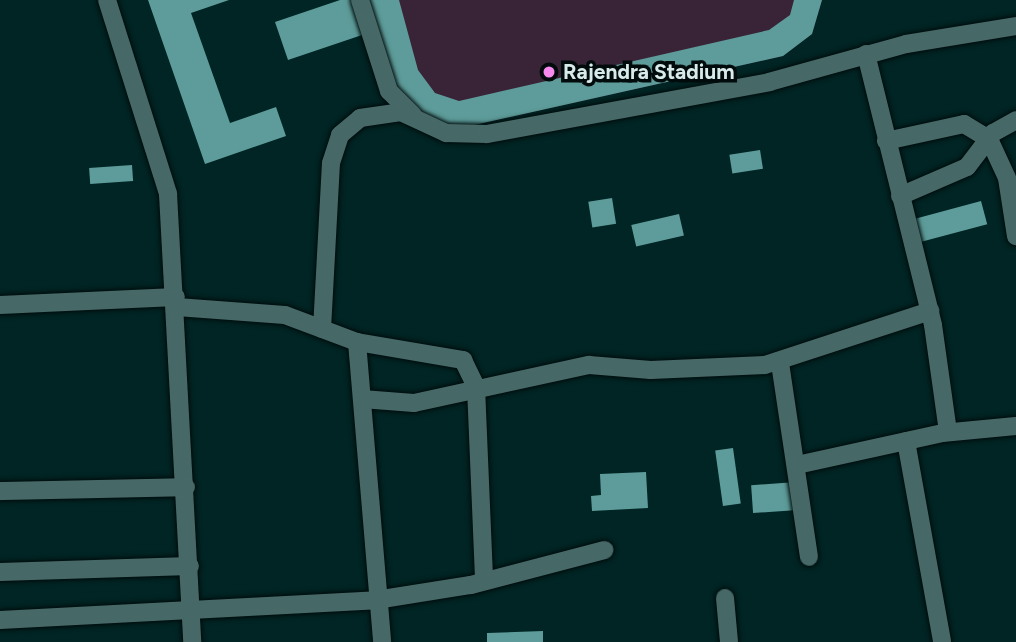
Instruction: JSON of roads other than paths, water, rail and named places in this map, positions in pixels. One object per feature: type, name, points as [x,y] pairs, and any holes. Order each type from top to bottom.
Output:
[{"type":"street","points":[[107,0],[164,175],[177,302],[190,566],[191,642]]},
{"type":"street","points":[[360,0],[389,91],[430,127]]},
{"type":"street","points":[[321,329],[330,180],[340,135],[360,118],[387,112],[430,127],[461,134],[509,130],[769,82],[866,54],[1016,26]]},
{"type":"street","points":[[866,54],[930,311],[948,432]]},
{"type":"street","points":[[900,195],[967,167],[989,139],[1016,120]]},
{"type":"street","points":[[886,141],[964,124],[989,139],[1007,178],[1016,236]]},
{"type":"street","points":[[0,305],[177,302],[275,314],[357,342],[453,355],[470,366],[476,387],[484,581]]},
{"type":"street","points":[[362,399],[414,403],[476,387],[589,365],[651,370],[780,363],[930,311]]},
{"type":"street","points":[[357,342],[376,600],[382,642]]},
{"type":"street","points":[[780,363],[809,557]]},
{"type":"street","points":[[797,465],[948,432],[1016,426]]},
{"type":"street","points":[[906,441],[942,642]]},
{"type":"street","points":[[0,491],[186,487]]},
{"type":"street","points":[[0,620],[190,613],[376,600],[484,581],[604,550]]},
{"type":"street","points":[[0,572],[190,566]]},
{"type":"street","points":[[725,598],[729,642]]},
{"type":"place","name":"Rajendra Stadium","points":[[549,72]]}]
